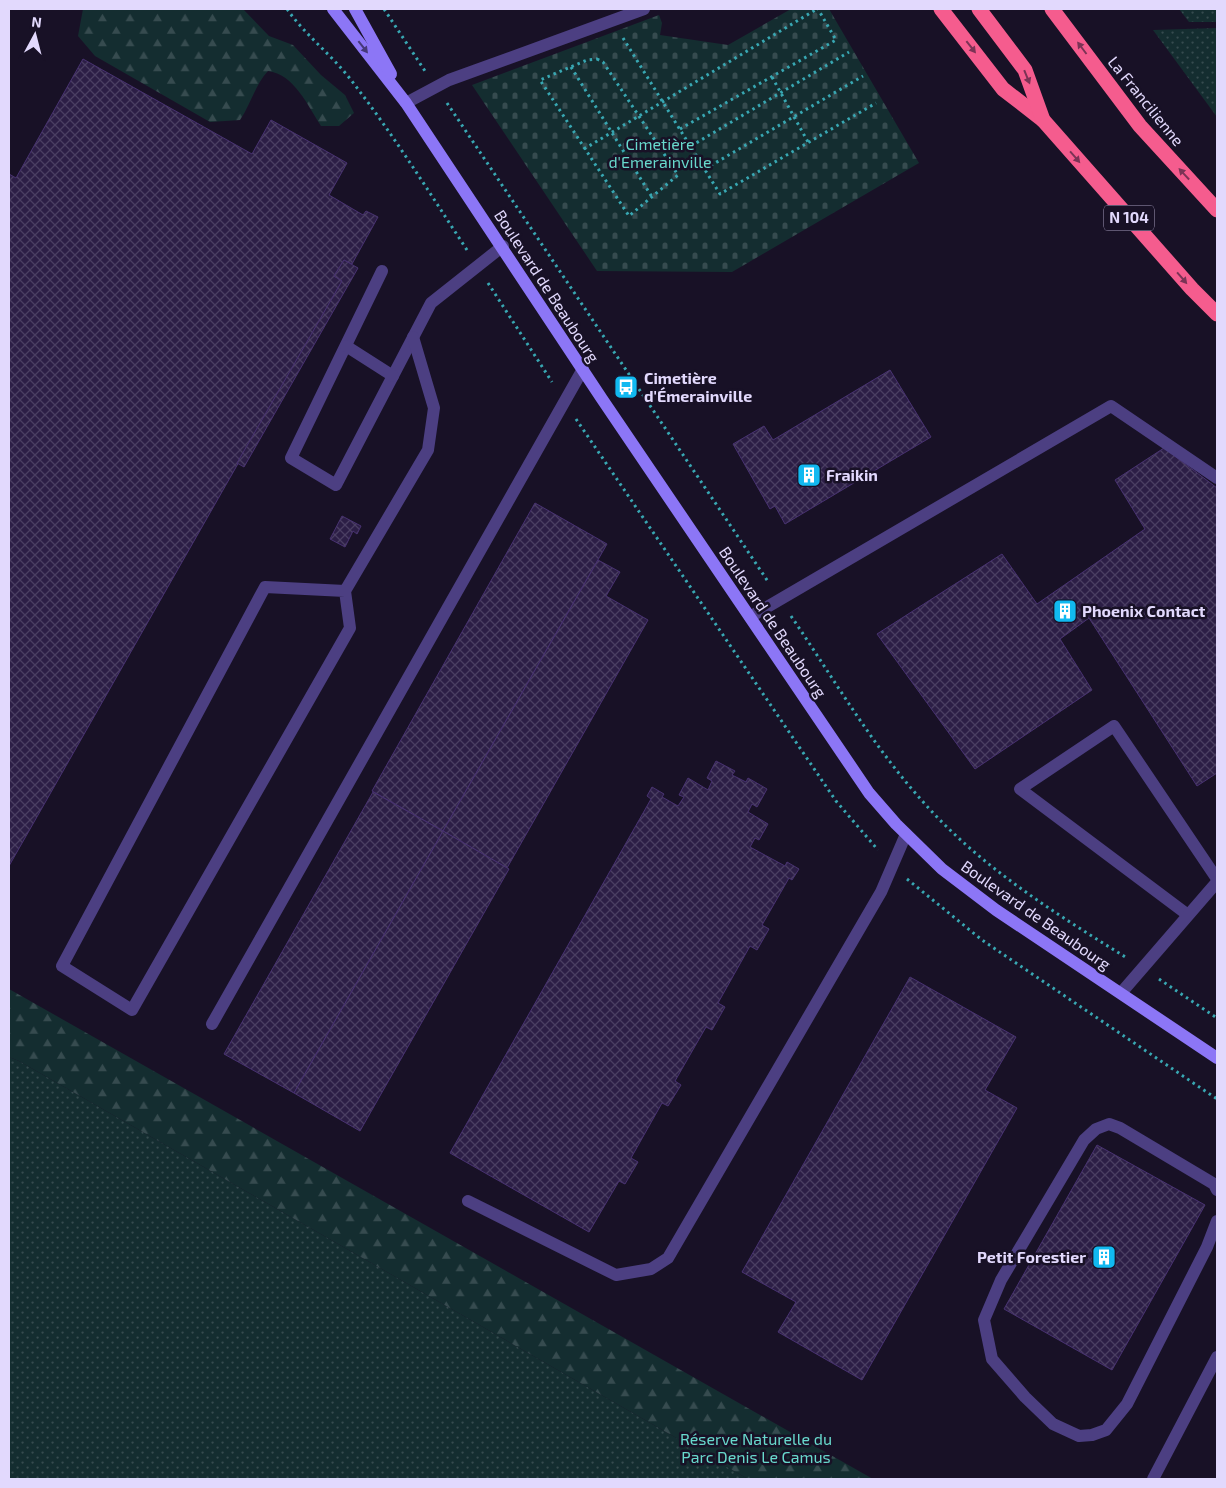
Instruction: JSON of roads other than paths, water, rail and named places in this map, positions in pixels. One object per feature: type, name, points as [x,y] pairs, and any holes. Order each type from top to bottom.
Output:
[{"type":"highway","points":[[941,9],[1003,89],[1043,120]]},
{"type":"highway","name":"N 104","points":[[979,9],[1025,70],[1043,120],[1192,289],[1217,314]]},
{"type":"highway","name":"La Francilienne","points":[[1052,9],[1140,126],[1217,210]]},
{"type":"main road","name":"Boulevard de Beaubourg","points":[[333,9],[406,103],[503,246],[583,369],[870,793],[906,834],[942,869],[996,910],[1217,1058]]},
{"type":"main road","name":"Boulevard de Beaubourg","points":[[355,9],[406,103]]},
{"type":"street","points":[[406,103],[449,80],[644,9]]},
{"type":"street","points":[[382,271],[291,458],[336,485],[431,303],[503,246]]},
{"type":"street","points":[[345,591],[265,587],[62,966],[132,1010],[350,628],[345,591],[428,450],[434,408],[413,337]]},
{"type":"street","points":[[346,346],[393,376]]},
{"type":"street","points":[[212,1024],[583,369]]},
{"type":"street","points":[[750,617],[1111,406],[1217,478]]},
{"type":"street","points":[[1121,993],[1141,968],[1188,915],[1217,881],[1114,726],[1020,789],[1188,915]]},
{"type":"street","points":[[468,1201],[616,1275],[651,1269],[668,1258],[881,892],[906,834]]},
{"type":"street","points":[[1217,1190],[1214,1184],[1120,1128],[1108,1124],[1096,1129],[1084,1140],[1001,1280],[989,1305],[984,1320],[992,1359],[1025,1397],[1053,1424],[1079,1436],[1092,1435],[1106,1430],[1127,1404],[1212,1249],[1217,1221]]},
{"type":"street","points":[[1153,1479],[1217,1357]]},
{"type":"place","name":"Cimetière d'Émerainville","points":[[626,387]]},
{"type":"place","name":"Fraikin","points":[[809,475]]},
{"type":"place","name":"Phoenix Contact","points":[[1065,611]]},
{"type":"place","name":"Petit Forestier","points":[[1104,1257]]},
{"type":"park label","name":"Cimetière d'Emerainville","points":[[660,153]]},
{"type":"park label","name":"Réserve Naturelle du Parc Denis Le Camus","points":[[756,1448]]}]
